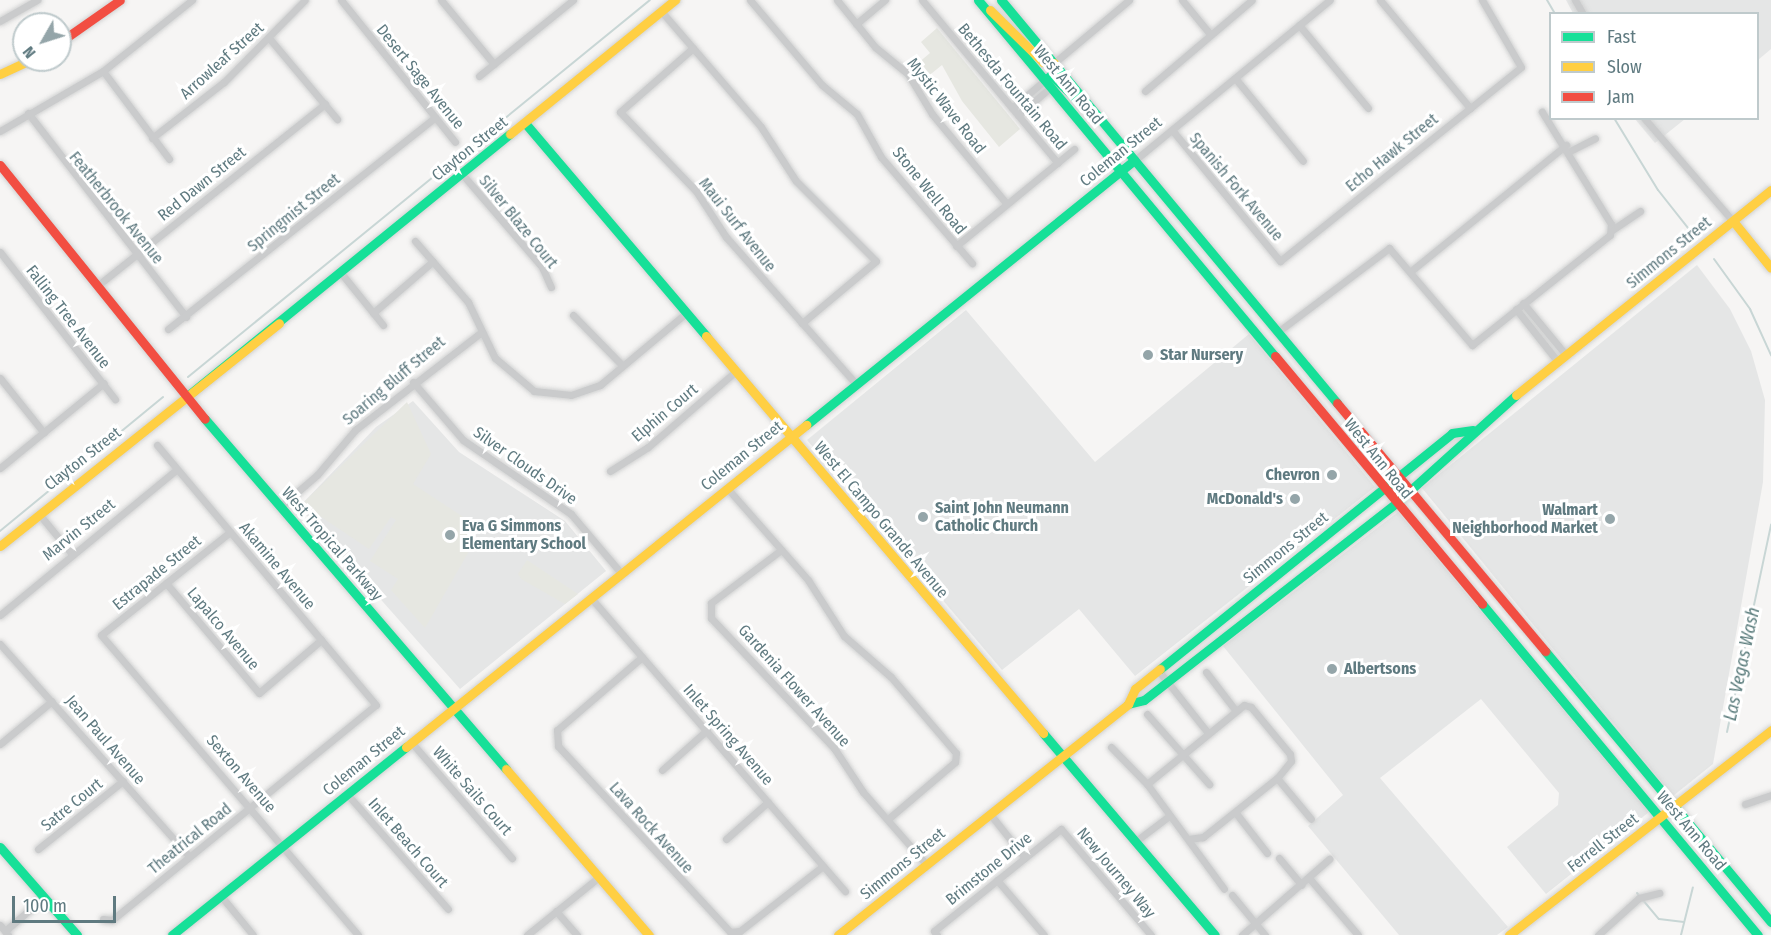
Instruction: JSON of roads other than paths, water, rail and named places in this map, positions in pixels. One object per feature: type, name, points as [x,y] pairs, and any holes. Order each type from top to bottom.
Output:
[{"type":"main road","points":[[72,34],[120,0]]},
{"type":"main road","name":"Clayton Street","points":[[0,546],[675,0]]},
{"type":"main road","name":"West Ann Road","points":[[1001,0],[1413,490],[1771,922]]},
{"type":"main road","points":[[981,4],[1002,17],[1043,62],[1054,63]]},
{"type":"main road","name":"West Ann Road","points":[[981,4],[1395,504],[1758,935]]},
{"type":"main road","points":[[1048,84],[1053,77],[1101,119]]},
{"type":"main road","name":"West El Campo Grande Avenue","points":[[525,123],[1215,935]]},
{"type":"main road","name":"Coleman Street","points":[[172,935],[855,383],[1135,160]]},
{"type":"main road","name":"West Tropical Parkway","points":[[0,165],[186,397],[649,935]]},
{"type":"main road","name":"Simmons Street","points":[[838,935],[1128,704],[1144,700],[1413,490],[1465,447],[1473,430],[1771,190]]},
{"type":"main road","points":[[1732,221],[1771,268]]},
{"type":"main road","points":[[1264,344],[1279,331]]},
{"type":"main road","name":"Simmons Street","points":[[1128,704],[1135,689],[1452,433],[1473,430]]},
{"type":"main road","points":[[1526,658],[1540,646]]},
{"type":"main road","name":"Ferrell Street","points":[[1509,935],[1771,730]]},
{"type":"main road","points":[[0,847],[77,935]]},
{"type":"street","points":[[0,21],[38,0]]},
{"type":"street","points":[[0,130],[103,72],[192,0]]},
{"type":"street","name":"Arrowleaf Street","points":[[152,138],[269,38],[305,0]]},
{"type":"street","name":"Desert Sage Avenue","points":[[341,0],[455,142]]},
{"type":"street","points":[[441,0],[494,64]]},
{"type":"street","points":[[479,76],[573,0]]},
{"type":"street","name":"Mystic Wave Road","points":[[837,0],[856,24],[908,74],[932,114],[1007,204]]},
{"type":"street","points":[[856,24],[885,0]]},
{"type":"street","name":"Bethesda Fountain Road","points":[[922,0],[1058,163]]},
{"type":"street","points":[[1054,63],[1129,0]]},
{"type":"street","points":[[1182,0],[1210,34]]},
{"type":"street","points":[[1145,91],[1252,0]]},
{"type":"street","name":"Coleman Street","points":[[1135,160],[1330,0]]},
{"type":"street","points":[[1380,0],[1470,108]]},
{"type":"street","name":"Echo Hawk Street","points":[[1280,261],[1521,67],[1482,0]]},
{"type":"street","name":"Stone Well Road","points":[[754,1],[822,85],[857,114],[881,157],[972,263]]},
{"type":"street","points":[[661,11],[761,128],[795,181],[876,261],[802,322]]},
{"type":"street","points":[[1299,26],[1368,108]]},
{"type":"street","points":[[269,38],[337,119]]},
{"type":"street","name":"Maui Surf Avenue","points":[[693,48],[620,112],[696,191],[726,237],[855,383]]},
{"type":"street","points":[[103,72],[169,159]]},
{"type":"street","points":[[1235,78],[1303,161]]},
{"type":"street","points":[[1012,108],[1048,84]]},
{"type":"street","points":[[1018,115],[1048,84]]},
{"type":"street","name":"Red Dawn Street","points":[[97,286],[325,104]]},
{"type":"street","points":[[1542,112],[1568,148],[1612,230]]},
{"type":"street","name":"Featherbrook Avenue","points":[[28,113],[186,317]]},
{"type":"street","name":"Springmist Street","points":[[168,329],[435,117]]},
{"type":"street","points":[[1646,120],[1732,221]]},
{"type":"street","name":"Spanish Fork Avenue","points":[[1172,130],[1280,261]]},
{"type":"street","points":[[1411,271],[1568,148],[1595,138]]},
{"type":"street","points":[[956,246],[1074,149]]},
{"type":"street","name":"Silver Blaze Court","points":[[462,174],[542,267],[551,287]]},
{"type":"street","points":[[1279,331],[1380,250],[1394,251],[1472,345],[1612,230],[1640,211]]},
{"type":"street","points":[[415,241],[468,302],[480,333],[516,381],[534,391],[571,395],[600,385],[686,313]]},
{"type":"street","name":"Falling Tree Avenue","points":[[0,252],[115,399]]},
{"type":"street","points":[[373,313],[433,261]]},
{"type":"street","points":[[340,273],[383,325]]},
{"type":"street","points":[[1523,303],[1562,358]]},
{"type":"street","points":[[1516,309],[1562,358]]},
{"type":"street","points":[[573,315],[622,366]]},
{"type":"street","name":"Soaring Bluff Street","points":[[280,507],[317,475],[355,430],[413,382],[480,333]]},
{"type":"street","name":"Elphin Court","points":[[610,471],[648,447],[736,371]]},
{"type":"street","points":[[0,378],[44,433]]},
{"type":"street","name":"Silver Clouds Drive","points":[[413,382],[463,440],[571,514],[621,573]]},
{"type":"street","points":[[0,468],[104,383]]},
{"type":"street","name":"Akamine Avenue","points":[[157,445],[376,705]]},
{"type":"street","name":"Marvin Street","points":[[0,615],[71,553],[177,469]]},
{"type":"street","points":[[727,488],[781,550],[844,636],[891,677],[956,757],[888,819]]},
{"type":"street","points":[[39,514],[71,553]]},
{"type":"street","name":"Estrapade Street","points":[[101,635],[230,532]]},
{"type":"street","name":"Gardenia Flower Avenue","points":[[781,550],[711,603],[710,612],[788,705],[834,748],[888,819],[926,864]]},
{"type":"street","name":"Lapalco Avenue","points":[[166,583],[259,693],[321,640]]},
{"type":"street","name":"Inlet Spring Avenue","points":[[591,598],[845,891]]},
{"type":"street","name":"Sexton Avenue","points":[[101,635],[253,806],[358,935]]},
{"type":"street","name":"Jean Paul Avenue","points":[[0,644],[189,856]]},
{"type":"street","name":"Lava Rock Avenue","points":[[642,657],[555,735],[558,746],[648,847],[735,933],[823,866]]},
{"type":"street","points":[[1158,670],[1208,733]]},
{"type":"street","points":[[1206,672],[1236,711]]},
{"type":"street","points":[[0,744],[52,701]]},
{"type":"street","points":[[1147,784],[1208,733],[1248,704],[1291,761],[1277,778],[1203,837],[1188,839]]},
{"type":"street","name":"Theatrical Road","points":[[103,919],[112,920],[376,705]]},
{"type":"street","points":[[1147,714],[1209,784]]},
{"type":"street","points":[[662,770],[706,730]]},
{"type":"street","name":"White Sails Court","points":[[411,742],[512,858]]},
{"type":"street","points":[[1111,747],[1147,784],[1224,889]]},
{"type":"street","points":[[1277,778],[1311,819]]},
{"type":"street","name":"Satre Court","points":[[38,849],[123,781]]},
{"type":"street","name":"Inlet Beach Court","points":[[347,794],[448,909]]},
{"type":"street","points":[[1745,804],[1771,795]]},
{"type":"street","points":[[726,839],[768,802]]},
{"type":"street","points":[[1235,812],[1267,853]]},
{"type":"street","points":[[990,814],[1025,858]]},
{"type":"street","points":[[1136,842],[1169,816]]},
{"type":"street","name":"Brimstone Drive","points":[[935,933],[1061,829]]},
{"type":"street","name":"New Journey Way","points":[[1061,829],[1151,935]]},
{"type":"street","points":[[1279,858],[1302,885]]},
{"type":"street","points":[[1242,935],[1302,885],[1329,859]]},
{"type":"street","points":[[527,935],[598,877]]},
{"type":"street","points":[[1309,878],[1358,935]]},
{"type":"street","points":[[997,880],[1044,935]]},
{"type":"street","points":[[1598,935],[1640,898],[1659,893]]},
{"type":"street","points":[[1232,895],[1265,935]]},
{"type":"street","points":[[221,896],[253,935]]},
{"type":"street","points":[[4,930],[44,897]]},
{"type":"street","points":[[556,911],[577,935]]},
{"type":"waterway","points":[[188,377],[650,0]]},
{"type":"waterway","name":"Las Vegas Wash","points":[[1547,0],[1554,12]]},
{"type":"waterway","name":"Las Vegas Wash","points":[[1615,120],[1658,190],[1692,233]]},
{"type":"waterway","name":"Las Vegas Wash","points":[[1714,259],[1750,309],[1771,355]]},
{"type":"waterway","points":[[0,531],[163,397]]},
{"type":"waterway","name":"Las Vegas Wash","points":[[1727,732],[1771,525]]},
{"type":"waterway","name":"Las Vegas Wash","points":[[1681,935],[1693,887]]},
{"type":"waterway","points":[[1637,893],[1659,919],[1684,922]]},
{"type":"place","name":"Star Nursery","points":[[1148,355]]},
{"type":"place","name":"Chevron","points":[[1332,475]]},
{"type":"place","name":"McDonald's","points":[[1295,499]]},
{"type":"place","name":"Saint John Neumann Catholic Church","points":[[923,517]]},
{"type":"place","name":"Walmart Neighborhood Market","points":[[1610,519]]},
{"type":"place","name":"Eva G Simmons Elementary School","points":[[450,535]]},
{"type":"place","name":"Albertsons","points":[[1332,669]]}]
